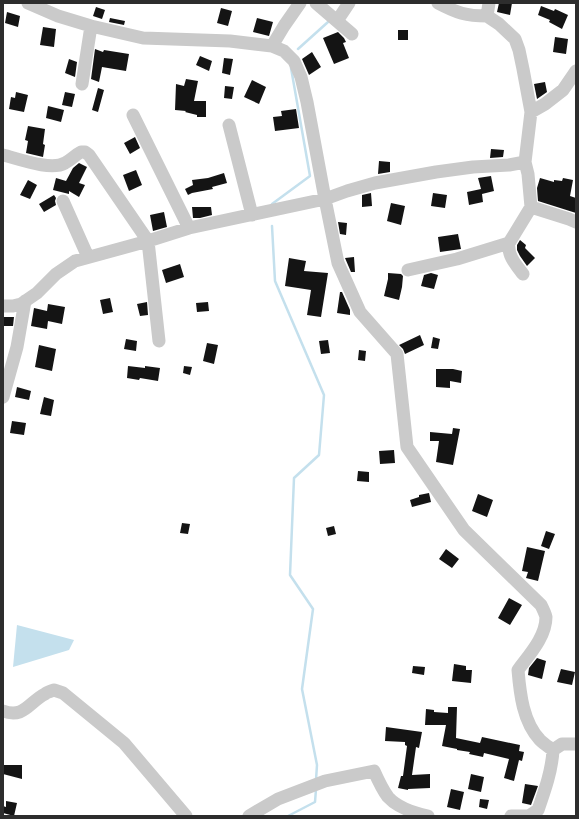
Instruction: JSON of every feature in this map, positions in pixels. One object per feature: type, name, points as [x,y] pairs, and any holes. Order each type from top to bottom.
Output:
[{"type":"street","points":[[28,3],[58,16],[143,38],[230,42],[272,46],[284,50],[294,61],[301,77],[307,102],[338,263],[360,312],[397,354],[407,447],[464,530],[541,605],[546,615],[545,628],[537,643],[518,670],[520,696],[526,714],[534,732],[541,741],[553,750]]},
{"type":"street","points":[[272,46],[300,3]]},
{"type":"street","points":[[316,3],[352,34]]},
{"type":"street","points":[[337,21],[349,3]]},
{"type":"street","points":[[438,3],[454,12],[472,16],[487,16],[499,24],[515,39],[519,50],[531,112],[526,162],[531,207],[509,243],[508,249],[512,258],[523,274]]},
{"type":"street","points":[[487,16],[489,3]]},
{"type":"street","points":[[82,84],[92,26]]},
{"type":"street","points":[[531,112],[545,104],[563,90],[576,71]]},
{"type":"street","points":[[133,115],[189,228]]},
{"type":"street","points":[[229,124],[252,215]]},
{"type":"street","points":[[3,155],[45,166],[57,166],[65,163],[81,152],[85,152],[89,155],[148,241],[159,342]]},
{"type":"street","points":[[3,306],[21,304],[37,293],[56,274],[75,261],[189,228],[325,199],[347,191],[375,184],[436,172],[526,162]]},
{"type":"street","points":[[63,201],[88,257]]},
{"type":"street","points":[[531,207],[569,218],[576,222]]},
{"type":"street","points":[[408,270],[457,259],[509,243]]},
{"type":"street","points":[[3,397],[17,347],[25,301]]},
{"type":"street","points":[[3,711],[11,714],[22,711],[44,694],[54,690],[63,693],[124,743],[186,816]]},
{"type":"street","points":[[553,750],[562,744],[576,744]]},
{"type":"street","points":[[511,816],[529,816],[538,810],[545,791],[553,750]]},
{"type":"street","points":[[248,816],[278,799],[316,784],[374,771],[389,797],[402,807],[418,814],[428,816]]},
{"type":"water","points":[[17,625],[74,640],[69,650],[13,667]]},
{"type":"building","points":[[499,3],[512,3],[510,15],[497,12]]},
{"type":"building","points":[[541,6],[554,11],[555,9],[568,15],[562,29],[549,22],[550,20],[538,15]]},
{"type":"building","points":[[96,7],[105,10],[102,19],[93,16]]},
{"type":"building","points":[[221,8],[232,11],[228,26],[217,23]]},
{"type":"building","points":[[7,12],[20,16],[18,27],[5,23]]},
{"type":"building","points":[[110,18],[125,21],[124,25],[109,22]]},
{"type":"building","points":[[257,18],[273,22],[269,36],[253,32]]},
{"type":"building","points":[[43,27],[56,29],[54,47],[40,45]]},
{"type":"building","points":[[398,30],[408,30],[408,40],[398,40]]},
{"type":"building","points":[[338,32],[346,42],[343,43],[349,58],[334,64],[323,38]]},
{"type":"building","points":[[555,37],[568,39],[566,54],[553,52]]},
{"type":"building","points":[[95,49],[103,52],[104,50],[129,54],[126,71],[102,67],[99,82],[91,79]]},
{"type":"building","points":[[312,52],[321,67],[309,75],[302,59]]},
{"type":"building","points":[[200,56],[212,61],[209,71],[196,65]]},
{"type":"building","points":[[224,58],[233,59],[230,75],[222,73]]},
{"type":"building","points":[[69,59],[77,62],[75,77],[65,73]]},
{"type":"building","points":[[186,79],[198,81],[194,101],[206,101],[206,117],[197,117],[197,115],[185,112],[186,111],[175,110],[176,84],[184,86]]},
{"type":"building","points":[[252,80],[266,87],[259,104],[244,97]]},
{"type":"building","points":[[545,82],[547,92],[537,99],[534,84]]},
{"type":"building","points":[[225,86],[234,87],[232,99],[224,98]]},
{"type":"building","points":[[98,88],[104,90],[98,112],[92,110]]},
{"type":"building","points":[[16,92],[28,95],[24,112],[9,109],[11,97],[15,98]]},
{"type":"building","points":[[65,92],[75,94],[72,107],[62,105]]},
{"type":"building","points":[[48,106],[64,110],[61,122],[46,118]]},
{"type":"building","points":[[296,109],[299,128],[275,131],[273,117],[282,116],[281,111]]},
{"type":"building","points":[[28,126],[45,129],[43,157],[26,153],[28,141],[25,140]]},
{"type":"building","points":[[135,137],[140,148],[130,154],[124,143]]},
{"type":"building","points":[[491,149],[504,150],[503,157],[490,158]]},
{"type":"building","points":[[379,161],[390,162],[390,172],[378,174]]},
{"type":"building","points":[[79,163],[87,167],[79,183],[85,185],[79,197],[69,191],[69,194],[53,190],[56,178],[66,181],[73,168]]},
{"type":"building","points":[[136,170],[142,185],[129,191],[123,175]]},
{"type":"building","points":[[224,173],[227,183],[212,187],[213,189],[188,195],[185,189],[193,185],[192,180],[208,178]]},
{"type":"building","points":[[491,176],[494,191],[482,194],[483,202],[469,205],[467,192],[481,189],[478,178]]},
{"type":"building","points":[[540,178],[554,182],[554,180],[562,181],[563,178],[573,180],[570,196],[576,198],[576,213],[538,201],[537,188]]},
{"type":"building","points":[[28,180],[37,185],[30,199],[20,195]]},
{"type":"building","points":[[371,193],[372,206],[362,207],[362,195]]},
{"type":"building","points":[[433,193],[447,195],[445,208],[431,206]]},
{"type":"building","points":[[54,195],[56,198],[56,205],[44,212],[39,204]]},
{"type":"building","points":[[391,203],[405,206],[401,225],[387,221]]},
{"type":"building","points":[[192,207],[211,207],[212,215],[193,218]]},
{"type":"building","points":[[164,212],[167,227],[153,231],[150,215]]},
{"type":"building","points":[[338,222],[347,223],[346,235],[340,234]]},
{"type":"building","points":[[458,234],[461,249],[440,252],[438,237]]},
{"type":"building","points":[[520,240],[526,245],[525,248],[535,258],[527,266],[517,250],[517,245]]},
{"type":"building","points":[[354,257],[355,272],[351,272],[345,258]]},
{"type":"building","points":[[289,258],[306,261],[304,271],[328,273],[321,317],[307,315],[311,290],[285,286]]},
{"type":"building","points":[[180,264],[184,277],[166,283],[162,270]]},
{"type":"building","points":[[388,273],[401,274],[403,276],[399,300],[384,296]]},
{"type":"building","points":[[431,273],[438,275],[434,289],[421,286],[424,275]]},
{"type":"building","points":[[340,292],[342,292],[350,310],[350,315],[337,313]]},
{"type":"building","points":[[110,298],[113,312],[103,314],[100,300]]},
{"type":"building","points":[[147,302],[148,315],[140,316],[137,304]]},
{"type":"building","points":[[208,302],[209,311],[197,312],[196,303]]},
{"type":"building","points":[[48,304],[65,307],[62,324],[48,321],[47,329],[31,326],[34,308],[47,311]]},
{"type":"building","points":[[4,317],[14,317],[13,326],[4,326]]},
{"type":"building","points":[[420,335],[424,345],[405,354],[399,345]]},
{"type":"building","points":[[433,337],[440,339],[438,349],[431,348]]},
{"type":"building","points":[[126,339],[137,341],[136,351],[124,349]]},
{"type":"building","points":[[328,340],[330,353],[321,354],[319,341]]},
{"type":"building","points":[[207,343],[218,345],[214,364],[203,361]]},
{"type":"building","points":[[39,345],[56,349],[52,371],[35,367]]},
{"type":"building","points":[[359,350],[366,351],[365,361],[358,360]]},
{"type":"building","points":[[128,366],[160,368],[158,381],[140,378],[139,380],[127,378]]},
{"type":"building","points":[[184,366],[192,367],[190,375],[183,373]]},
{"type":"building","points":[[436,369],[453,369],[462,371],[461,383],[450,381],[450,388],[436,387]]},
{"type":"building","points":[[17,387],[31,391],[29,400],[15,397]]},
{"type":"building","points":[[44,397],[54,400],[51,416],[40,414]]},
{"type":"building","points":[[12,421],[26,423],[24,435],[10,433]]},
{"type":"building","points":[[453,428],[460,429],[453,465],[436,462],[439,441],[430,441],[430,432],[452,434]]},
{"type":"building","points":[[394,450],[395,463],[380,464],[379,451]]},
{"type":"building","points":[[358,471],[369,472],[369,482],[357,481]]},
{"type":"building","points":[[429,493],[431,502],[412,507],[410,500],[419,497],[419,495]]},
{"type":"building","points":[[478,494],[493,500],[487,517],[472,511]]},
{"type":"building","points":[[182,523],[190,524],[188,534],[180,533]]},
{"type":"building","points":[[334,526],[336,534],[328,536],[326,528]]},
{"type":"building","points":[[546,531],[555,534],[549,549],[541,546]]},
{"type":"building","points":[[527,547],[545,551],[538,581],[526,578],[528,572],[522,571]]},
{"type":"building","points":[[446,549],[459,559],[452,568],[439,559]]},
{"type":"building","points":[[509,598],[522,605],[510,625],[498,618]]},
{"type":"building","points":[[537,658],[546,661],[542,679],[528,675],[529,668]]},
{"type":"building","points":[[454,664],[466,666],[466,670],[472,670],[471,683],[452,681]]},
{"type":"building","points":[[413,666],[425,667],[424,675],[412,673]]},
{"type":"building","points":[[561,669],[575,672],[572,685],[557,682]]},
{"type":"building","points":[[448,707],[457,707],[456,738],[480,743],[482,737],[520,745],[519,751],[524,752],[522,761],[519,760],[514,781],[504,778],[509,759],[484,753],[483,757],[469,754],[470,752],[442,746],[446,725],[425,725],[426,709],[434,710],[434,712],[448,713]]},
{"type":"building","points":[[386,727],[422,732],[419,748],[416,747],[412,775],[430,774],[430,788],[408,790],[398,788],[401,776],[403,776],[407,746],[405,745],[405,742],[385,741]]},
{"type":"building","points":[[3,765],[22,765],[22,779],[3,774]]},
{"type":"building","points":[[471,774],[484,777],[481,792],[468,789]]},
{"type":"building","points":[[525,784],[538,786],[531,805],[522,803]]},
{"type":"building","points":[[451,789],[464,792],[460,810],[447,807]]},
{"type":"building","points":[[480,799],[489,800],[487,809],[479,807]]},
{"type":"building","points":[[6,801],[17,803],[14,816],[3,813],[3,806],[6,807]]},
{"type":"waterway","points":[[298,49],[328,22]]},
{"type":"waterway","points":[[272,204],[310,176],[291,68]]},
{"type":"waterway","points":[[272,226],[275,281],[324,395],[319,455],[294,478],[290,575],[313,609],[302,689],[317,765],[316,780]]},
{"type":"waterway","points":[[288,816],[315,802],[316,789]]}]
